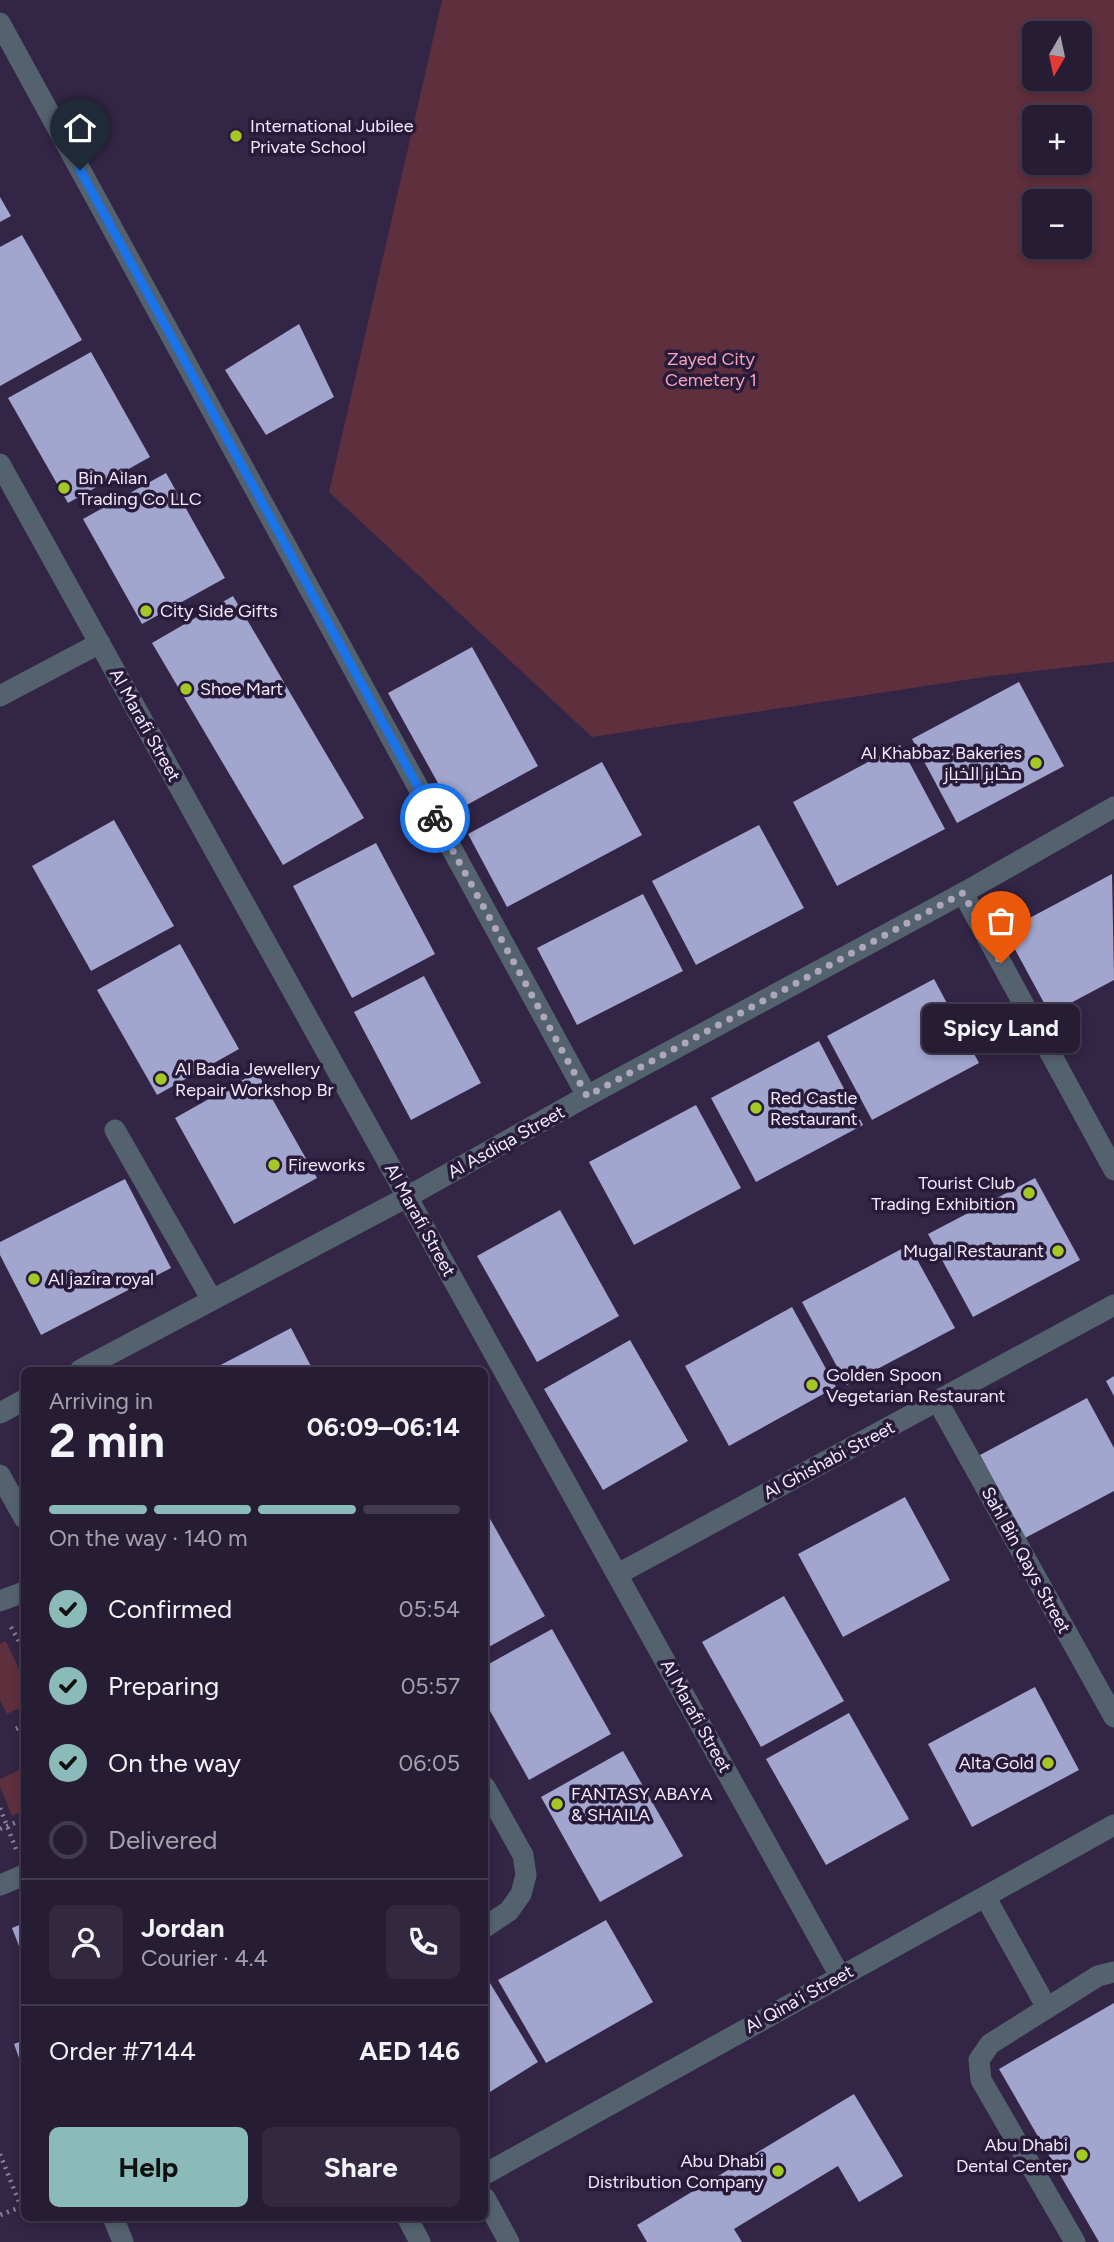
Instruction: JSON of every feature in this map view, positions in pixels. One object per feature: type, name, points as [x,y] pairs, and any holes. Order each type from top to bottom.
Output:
[{"type":"street","points":[[0,23],[587,1096]]},
{"type":"street","name":"Al Marafi Street","points":[[0,464],[840,1976]]},
{"type":"street","points":[[0,696],[100,643]]},
{"type":"street","name":"Al Asdiqa Street","points":[[86,1367],[407,1197],[587,1096],[963,893],[1114,807]]},
{"type":"street","points":[[963,893],[1114,1170]]},
{"type":"street","points":[[116,1130],[212,1300]]},
{"type":"street","name":"Al Ghishabi Street","points":[[618,1574],[1114,1305]]},
{"type":"street","points":[[0,1413],[21,1402]]},
{"type":"street","name":"Sahl Bin Qays Street","points":[[938,1402],[1114,1717]]},
{"type":"street","points":[[0,1475],[21,1513]]},
{"type":"street","points":[[0,1601],[21,1593]]},
{"type":"street","points":[[488,1792],[523,1855],[526,1875],[521,1894],[509,1911],[488,1925]]},
{"type":"street","name":"Al Qina'i Street","points":[[488,2172],[1114,1825]]},
{"type":"street","points":[[0,1885],[21,1868]]},
{"type":"street","points":[[986,1898],[1047,2008]]},
{"type":"street","points":[[1075,2242],[981,2080],[979,2060],[990,2044],[1098,1976],[1114,1972]]},
{"type":"street","points":[[488,2204],[509,2242]]},
{"type":"street","points":[[115,2221],[123,2242]]},
{"type":"street","points":[[409,2221],[420,2242]]},
{"type":"path","points":[[16,1729],[21,1726]]},
{"type":"path","points":[[0,1808],[21,1864]]},
{"type":"path","points":[[0,1829],[21,1820]]},
{"type":"path","points":[[0,2154],[21,2207],[0,2215]]},
{"type":"green space","name":"Zayed City Cemetery 1","points":[[442,0],[1114,0],[1114,662],[991,676],[592,737],[329,492]]},
{"type":"green space","points":[[6,1641],[21,1674],[21,1707],[7,1714],[0,1700],[0,1644]]},
{"type":"green space","points":[[21,1769],[21,1812],[12,1816],[0,1787],[0,1779]]},
{"type":"building","points":[[0,197],[11,216],[0,222]]},
{"type":"building","points":[[22,235],[82,340],[0,386],[0,247]]},
{"type":"building","points":[[299,324],[334,397],[266,435],[225,370]]},
{"type":"building","points":[[91,352],[150,457],[68,503],[8,398]]},
{"type":"building","points":[[166,473],[225,578],[142,624],[83,519]]},
{"type":"building","points":[[233,596],[364,818],[283,865],[152,643]]},
{"type":"building","points":[[472,647],[538,766],[454,812],[388,693]]},
{"type":"building","points":[[1019,682],[1064,766],[957,823],[912,739]]},
{"type":"building","points":[[900,745],[945,829],[837,886],[793,802]]},
{"type":"building","points":[[602,762],[642,835],[507,907],[468,834]]},
{"type":"building","points":[[114,820],[174,926],[91,971],[32,866]]},
{"type":"building","points":[[759,825],[804,908],[696,965],[652,881]]},
{"type":"building","points":[[376,843],[435,954],[352,998],[293,886]]},
{"type":"building","points":[[1112,874],[1114,980],[1050,1014],[1005,931]]},
{"type":"building","points":[[643,894],[683,971],[577,1025],[537,948]]},
{"type":"building","points":[[180,944],[239,1049],[157,1095],[97,990]]},
{"type":"building","points":[[424,976],[481,1083],[411,1120],[354,1012]]},
{"type":"building","points":[[934,979],[979,1063],[872,1120],[827,1036]]},
{"type":"building","points":[[819,1041],[863,1125],[756,1182],[711,1098]]},
{"type":"building","points":[[257,1072],[317,1178],[234,1224],[175,1118]]},
{"type":"building","points":[[696,1105],[741,1188],[634,1245],[589,1162]]},
{"type":"building","points":[[1035,1178],[1080,1260],[973,1317],[928,1234]]},
{"type":"building","points":[[125,1179],[171,1268],[41,1335],[0,1255],[0,1242]]},
{"type":"building","points":[[560,1210],[619,1316],[537,1362],[477,1256]]},
{"type":"building","points":[[909,1245],[955,1328],[847,1385],[802,1302]]},
{"type":"building","points":[[792,1307],[836,1387],[729,1446],[685,1366]]},
{"type":"building","points":[[291,1328],[311,1367],[217,1367]]},
{"type":"building","points":[[630,1340],[688,1441],[603,1490],[544,1389]]},
{"type":"building","points":[[1114,1376],[1114,1396],[1106,1381]]},
{"type":"building","points":[[1087,1398],[1114,1448],[1114,1491],[1025,1538],[980,1455]]},
{"type":"building","points":[[905,1497],[950,1580],[843,1637],[798,1554]]},
{"type":"building","points":[[488,1515],[545,1616],[488,1647]]},
{"type":"building","points":[[784,1596],[844,1701],[761,1747],[702,1642]]},
{"type":"building","points":[[552,1629],[611,1734],[529,1780],[488,1707],[488,1664]]},
{"type":"building","points":[[1035,1687],[1079,1770],[972,1827],[928,1744]]},
{"type":"building","points":[[849,1713],[909,1819],[826,1865],[766,1759]]},
{"type":"building","points":[[623,1751],[683,1856],[600,1902],[541,1797]]},
{"type":"building","points":[[606,1920],[653,2002],[546,2063],[498,1980]]},
{"type":"building","points":[[21,1924],[21,1951],[12,1928]]},
{"type":"building","points":[[490,1983],[538,2062],[488,2093]]},
{"type":"building","name":"Abu Dhabi Dental Center","points":[[1114,2003],[1114,2242],[1099,2242],[999,2069]]},
{"type":"building","points":[[21,2041],[21,2064],[14,2044]]},
{"type":"building","name":"Abu Dhabi Distribution Company","points":[[854,2094],[903,2176],[859,2202],[838,2166],[734,2229],[742,2242],[647,2242],[637,2225]]},
{"type":"way so far","points":[[435,818],[587,1096],[963,893],[1001,963]]},
{"type":"place","name":"International Jubilee Private School","points":[[236,136]]},
{"type":"place","name":"Bin Ailan Trading Co LLC","points":[[64,488]]},
{"type":"place","name":"City Side Gifts","points":[[146,611]]},
{"type":"place","name":"Shoe Mart","points":[[186,689]]},
{"type":"place","name":"Al Khabbaz Bakeries مخابز الخباز","points":[[1036,763]]},
{"type":"place","name":"Spicy Land","points":[[1001,963]]},
{"type":"place","name":"Al Badia Jewellery Repair Workshop Br","points":[[161,1079]]},
{"type":"place","name":"Red Castle Restaurant","points":[[756,1108]]},
{"type":"place","name":"Fireworks","points":[[274,1165]]},
{"type":"place","name":"Tourist Club Trading Exhibition","points":[[1029,1193]]},
{"type":"place","name":"Mugal Restaurant","points":[[1058,1251]]},
{"type":"place","name":"Al jazira royal","points":[[34,1279]]},
{"type":"place","name":"Golden Spoon Vegetarian Restaurant","points":[[812,1385]]},
{"type":"place","name":"Alta Gold","points":[[1048,1763]]},
{"type":"place","name":"FANTASY ABAYA & SHAILA","points":[[557,1804]]},
{"type":"place","name":"Abu Dhabi Dental Center","points":[[1082,2155]]},
{"type":"place","name":"Abu Dhabi Distribution Company","points":[[778,2171]]},
{"type":"route","points":[[80,170],[435,818]]}]
